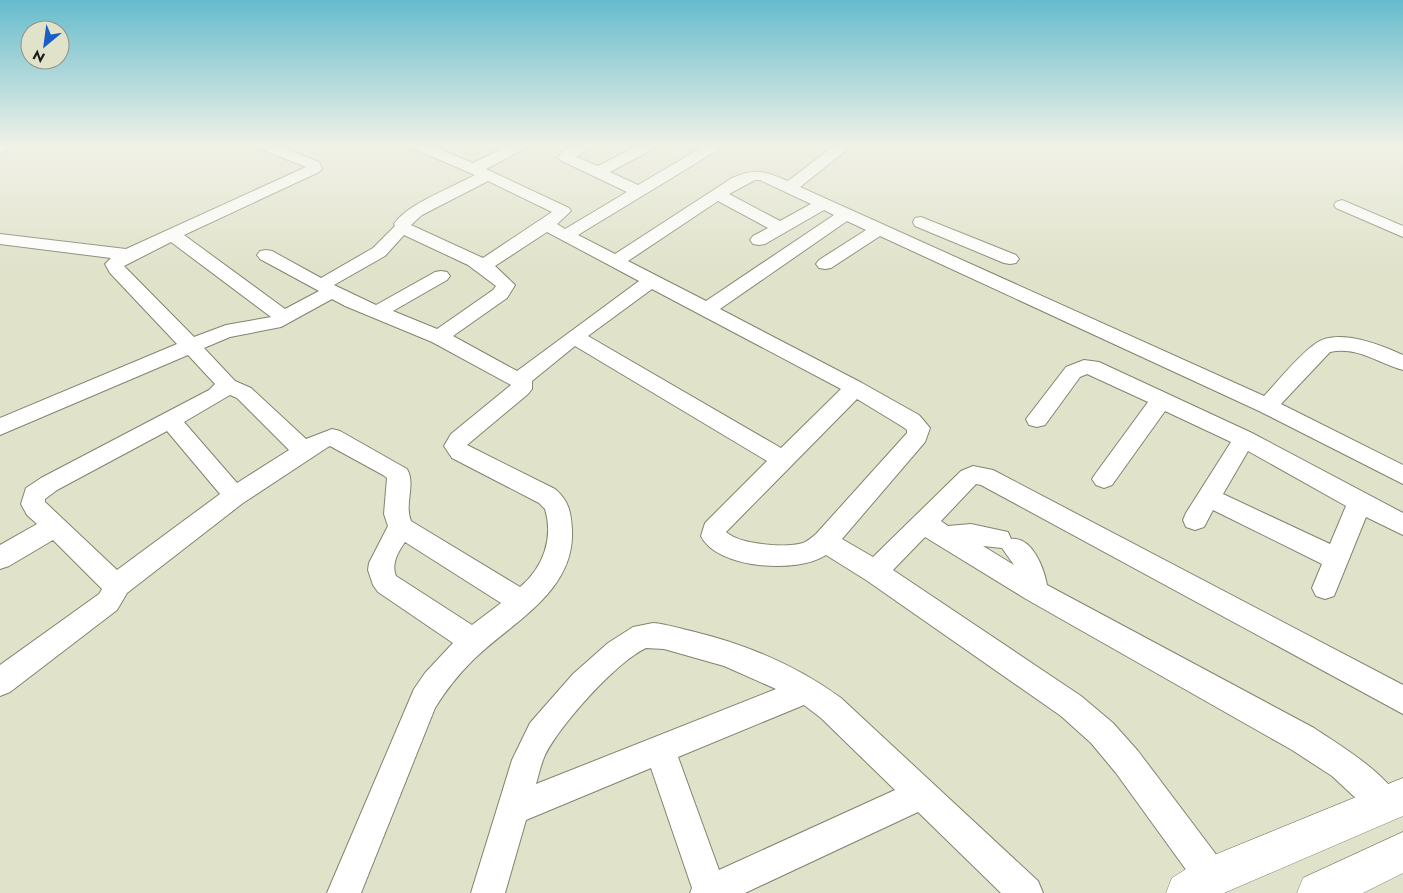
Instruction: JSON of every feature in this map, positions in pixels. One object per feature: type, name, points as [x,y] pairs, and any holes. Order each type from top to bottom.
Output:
[{"type":"main road","points":[[1199,885],[1395,801]]},
{"type":"main road","points":[[1318,893],[1403,852]]},
{"type":"street","points":[[278,187],[128,255],[114,264],[116,270],[225,381],[226,385],[244,393],[304,451]]},
{"type":"street","points":[[0,427],[234,329],[263,326],[284,317],[379,252],[403,227],[403,222],[457,187]]},
{"type":"street","points":[[483,266],[564,211],[512,187]]},
{"type":"street","points":[[628,187],[638,191]]},
{"type":"street","points":[[565,236],[645,187]]},
{"type":"street","points":[[615,262],[716,194],[730,187]]},
{"type":"street","points":[[790,187],[1267,406],[1403,475]]},
{"type":"street","points":[[716,194],[781,228]]},
{"type":"street","points":[[759,240],[825,203]]},
{"type":"street","points":[[1342,204],[1403,232]]},
{"type":"street","points":[[706,310],[847,213]]},
{"type":"street","points":[[921,222],[1016,255],[988,278]]},
{"type":"street","points":[[546,225],[855,388],[917,425],[919,432],[825,541],[812,551],[780,556],[757,554],[721,543],[713,536],[714,530],[719,523],[855,388]]},
{"type":"street","points":[[403,227],[483,266],[504,281],[506,285],[506,288],[439,337]]},
{"type":"street","points":[[825,264],[880,228]]},
{"type":"street","points":[[173,235],[284,317]]},
{"type":"street","points":[[0,239],[128,255]]},
{"type":"street","points":[[266,255],[327,288],[378,312],[439,337],[519,380],[523,384],[521,390],[459,440],[456,446],[460,452],[534,488],[556,504],[559,514],[559,552],[548,576],[522,602],[447,666],[434,682],[424,699],[344,893]]},
{"type":"street","points":[[378,312],[441,276]]},
{"type":"street","points":[[519,380],[574,337],[652,281]]},
{"type":"street","points":[[574,337],[783,460]]},
{"type":"street","points":[[1267,406],[1323,347],[1333,344],[1359,346],[1403,363]]},
{"type":"street","points":[[1037,418],[1073,372],[1084,367],[1102,370],[1244,439],[1403,525]]},
{"type":"street","points":[[0,682],[98,610],[114,594],[115,587],[111,581],[54,527],[33,504],[34,495],[49,484],[216,395],[226,385]]},
{"type":"street","points":[[1104,479],[1162,399]]},
{"type":"street","points":[[170,420],[235,496]]},
{"type":"street","points":[[115,587],[235,496],[320,441],[332,437],[397,472],[400,480],[396,514],[401,527],[522,602]]},
{"type":"street","points":[[1194,520],[1244,439]]},
{"type":"street","points":[[875,572],[934,530],[968,477],[973,475],[985,476],[1403,700]]},
{"type":"street","points":[[1208,497],[1337,559]]},
{"type":"street","points":[[1325,588],[1360,502]]},
{"type":"street","points":[[0,558],[54,527]]},
{"type":"street","points":[[401,527],[381,562],[379,572],[381,578],[387,584],[474,641]]},
{"type":"street","points":[[934,530],[971,534],[1006,544],[1025,559],[1030,567],[1035,592]]},
{"type":"street","points":[[934,530],[1035,592],[1303,739],[1395,801]]},
{"type":"street","points":[[825,541],[875,572],[1071,706],[1102,733],[1128,762],[1199,885]]},
{"type":"street","points":[[488,893],[526,763],[540,732],[584,684],[635,639],[650,635],[702,646],[753,663],[782,675],[807,690],[831,708],[1026,893]]},
{"type":"street","points":[[514,809],[807,690]]},
{"type":"street","points":[[660,750],[710,893],[921,794]]}]
